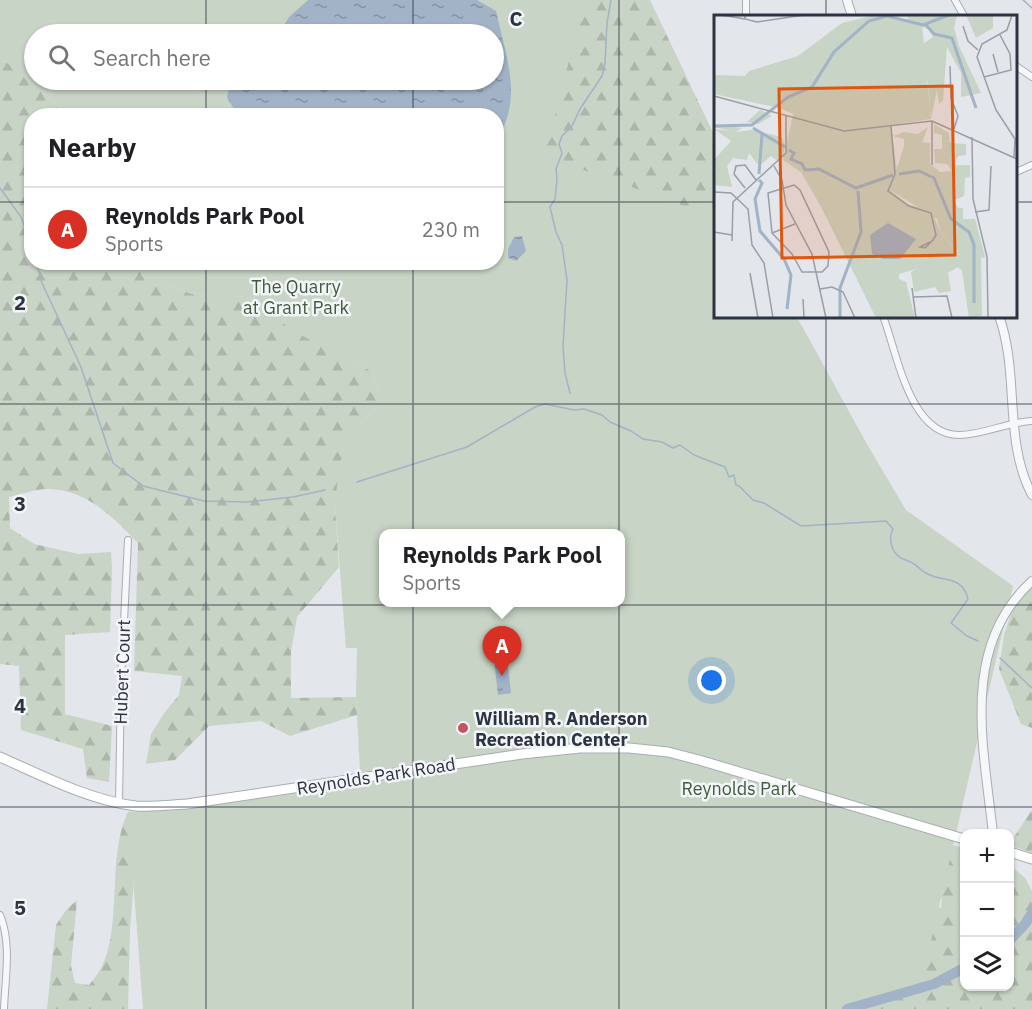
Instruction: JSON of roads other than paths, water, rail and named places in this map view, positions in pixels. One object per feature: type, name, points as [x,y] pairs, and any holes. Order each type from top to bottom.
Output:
[{"type":"main road","name":"Reynolds Park Road","points":[[0,757],[59,782],[119,803],[145,806],[187,804],[563,749],[630,748],[668,752],[699,760],[960,838]]},
{"type":"main road","points":[[1014,853],[1032,859]]},
{"type":"street","points":[[847,0],[852,15]]},
{"type":"street","points":[[955,0],[963,15]]},
{"type":"street","points":[[1017,67],[1032,77]]},
{"type":"street","points":[[1017,172],[1032,165]]},
{"type":"street","points":[[884,318],[914,402],[928,423],[945,433],[958,435],[1015,422],[1032,421]]},
{"type":"street","points":[[1000,318],[1009,353],[1021,467],[1032,495]]},
{"type":"street","name":"Hubert Court","points":[[119,803],[121,682],[128,540]]},
{"type":"street","points":[[993,829],[981,705],[983,675],[990,646],[999,623],[1032,580]]},
{"type":"street","points":[[0,915],[7,947],[4,1009]]},
{"type":"water","points":[[308,0],[477,0],[496,11],[499,24],[285,24],[289,17]]},
{"type":"water","points":[[504,45],[511,90],[510,106],[504,125],[504,108],[233,108],[227,98],[228,90],[504,90]]},
{"type":"water","points":[[522,236],[526,251],[516,261],[508,258],[508,249],[514,237]]},
{"type":"water","points":[[507,657],[511,693],[498,695],[494,659]]},
{"type":"waterway","points":[[570,393],[565,373],[563,346],[567,280],[562,245],[556,232],[550,207],[555,199],[556,169],[562,153],[559,144],[562,136],[572,126],[580,109],[602,76],[611,0]]},
{"type":"waterway","points":[[1023,0],[1032,8]]},
{"type":"waterway","points":[[0,188],[24,225]]},
{"type":"waterway","points":[[38,270],[42,283],[81,367],[113,463],[143,486],[204,501],[246,502],[293,497],[325,490]]},
{"type":"waterway","points":[[357,482],[467,447],[535,407],[545,404],[574,410],[584,409],[602,415],[610,422],[643,439],[662,442],[673,448],[680,445],[694,455],[725,467],[729,477],[734,475],[736,485],[753,500],[764,503],[801,526],[886,521],[893,529],[891,545],[901,558],[932,576],[956,582],[965,591],[968,599],[951,623],[967,636],[978,641]]},
{"type":"waterway","points":[[1000,658],[1032,688]]},
{"type":"waterway","points":[[1013,937],[1032,913]]},
{"type":"waterway","points":[[847,1009],[934,984],[960,970]]},
{"type":"place","name":"Reynolds Park Pool","points":[[502,676]]},
{"type":"place","name":"William R. Anderson Recreation Center","points":[[463,728]]},
{"type":"park label","name":"The Quarry at Grant Park","points":[[296,296]]},
{"type":"park label","name":"Reynolds Park","points":[[739,788]]}]
